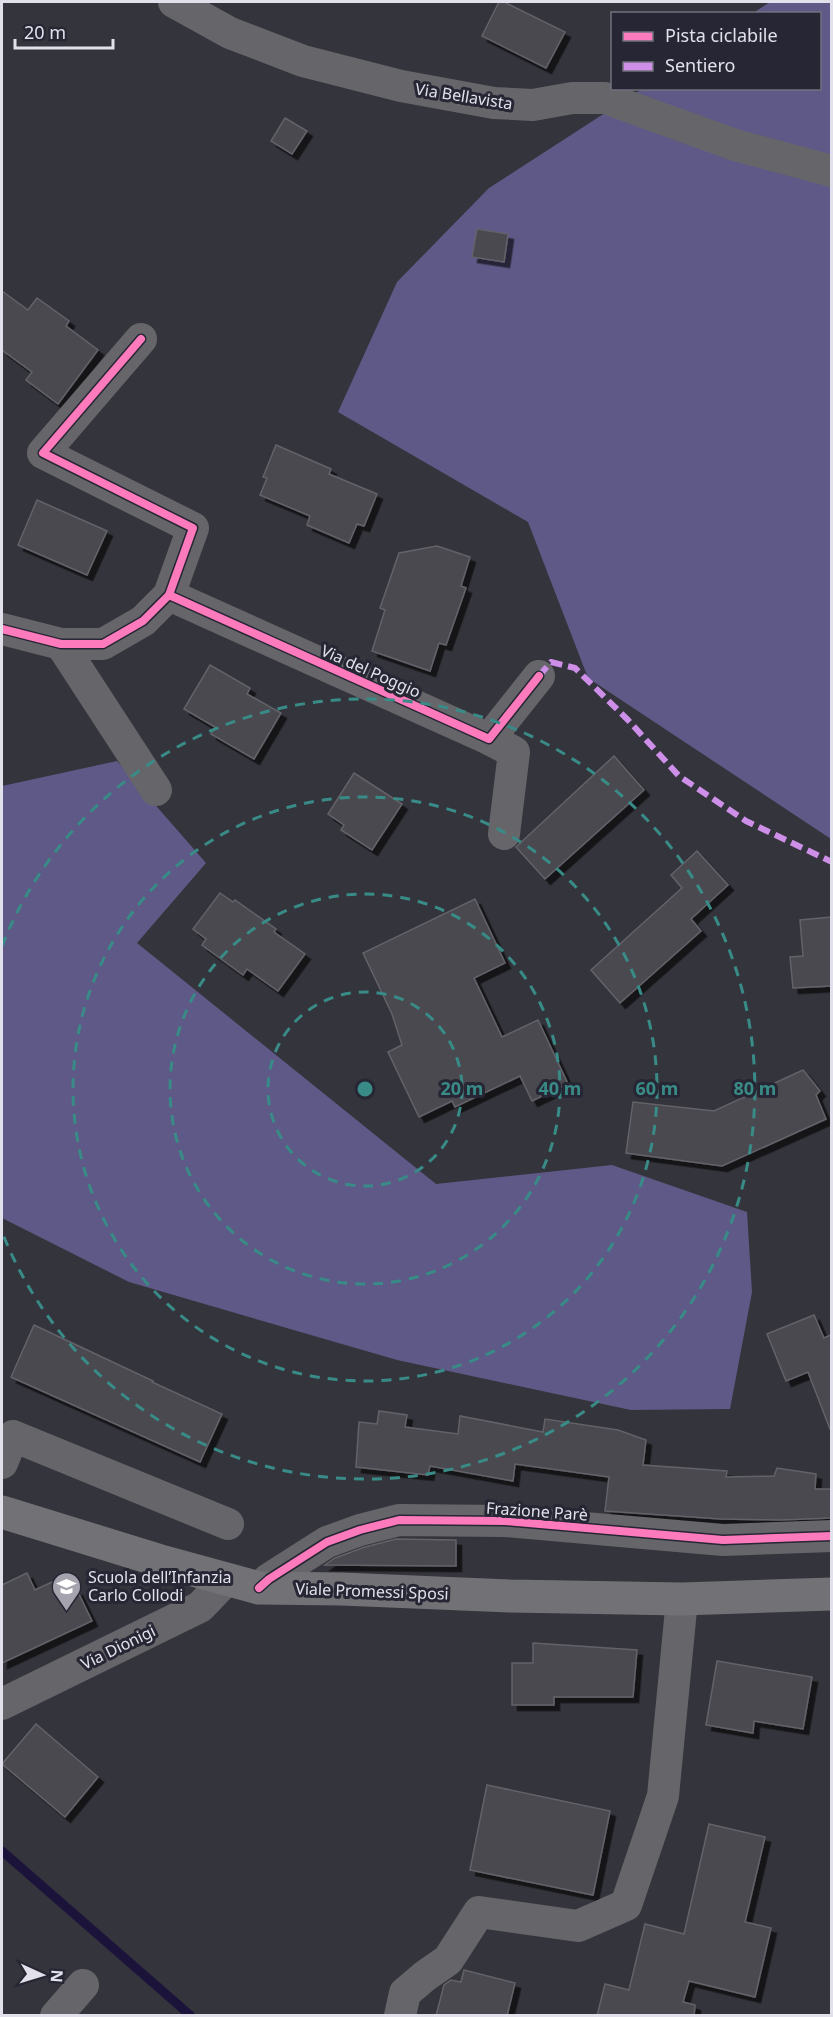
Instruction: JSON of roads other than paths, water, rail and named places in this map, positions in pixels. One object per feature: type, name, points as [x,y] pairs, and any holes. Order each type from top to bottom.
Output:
[{"type":"main road","name":"Viale Promessi Sposi","points":[[2,1512],[259,1588],[682,1599],[831,1594]]},
{"type":"street","name":"Via Bellavista","points":[[174,2],[230,33],[303,61],[401,86],[494,104],[533,105],[572,98],[605,98],[735,145],[831,171]]},
{"type":"street","points":[[2,629],[62,644],[103,644],[143,621],[169,595],[193,528],[43,453],[141,339]]},
{"type":"street","name":"Via del Poggio","points":[[169,595],[514,752],[504,834]]},
{"type":"street","points":[[62,644],[156,790]]},
{"type":"street","points":[[489,739],[539,676]]},
{"type":"street","points":[[2,1462],[13,1436],[228,1524]]},
{"type":"street","name":"Frazione Parè","points":[[259,1588],[269,1579],[327,1542],[360,1530],[399,1520],[504,1521],[723,1540],[831,1536]]},
{"type":"street","name":"Via Dionigi","points":[[2,1704],[200,1606],[226,1580]]},
{"type":"street","points":[[400,2016],[405,1994],[448,1960],[479,1912],[578,1926],[626,1905],[663,1796],[682,1599]]},
{"type":"street","points":[[56,2016],[83,1985]]},
{"type":"waterway","points":[[2,1851],[191,2016]]},
{"type":"place","name":"Scuola dell’Infanzia Carlo Collodi","points":[[67,1612]]}]
